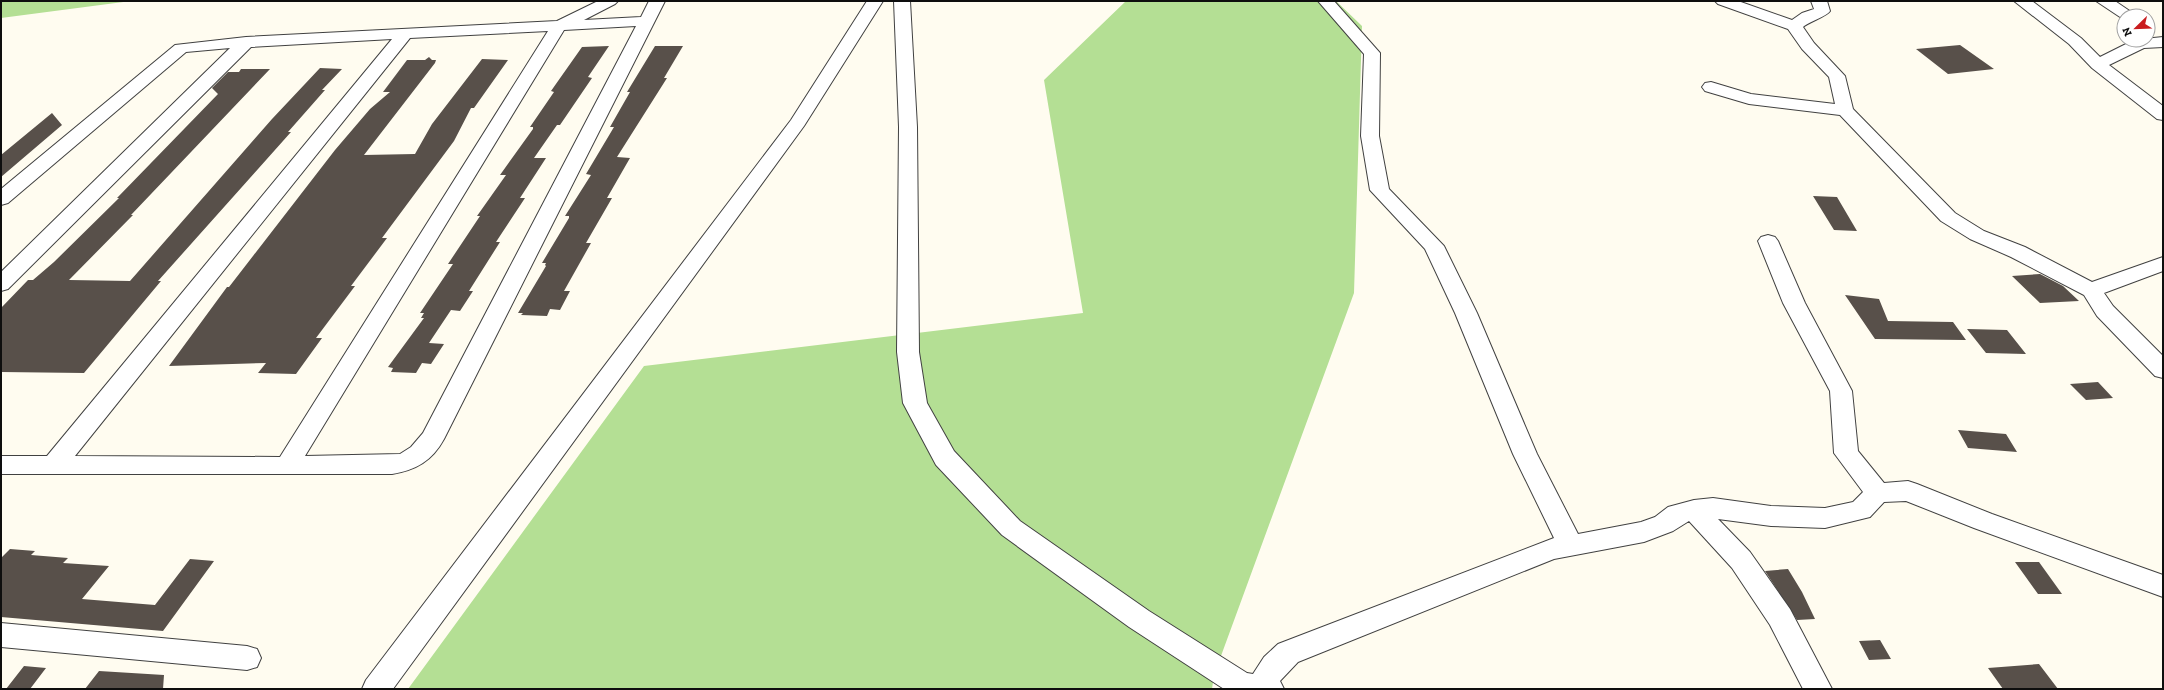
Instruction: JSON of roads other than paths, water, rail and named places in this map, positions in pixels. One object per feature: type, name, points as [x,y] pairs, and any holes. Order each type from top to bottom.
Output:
[{"type":"street","points":[[287,466],[559,26],[610,1]]},
{"type":"street","points":[[1,465],[287,466],[392,464],[408,463],[420,455],[432,439],[648,21],[656,1]]},
{"type":"street","points":[[376,689],[798,122],[875,1]]},
{"type":"street","points":[[902,1],[908,127],[908,352],[915,403],[945,458],[1011,528],[1139,619],[1254,688],[1288,653],[1552,549],[1570,544],[1644,532],[1664,524],[1677,514],[1694,510],[1713,508],[1770,516],[1825,518],[1861,510],[1878,493],[1908,491],[1991,524],[2163,586]]},
{"type":"street","points":[[1326,1],[1372,53],[1370,136],[1380,190],[1434,246],[1466,313],[1525,454],[1570,544]]},
{"type":"street","points":[[1723,1],[1794,26],[1808,46],[1837,76],[1845,110],[1948,217],[1977,235],[2030,258],[2091,290],[2105,311],[2163,370]]},
{"type":"street","points":[[1794,26],[1808,16],[1822,11],[1819,1]]},
{"type":"street","points":[[2022,1],[2075,41],[2098,64],[2163,116]]},
{"type":"street","points":[[2104,1],[2116,8]]},
{"type":"street","points":[[1,199],[181,48],[246,42],[404,35],[648,21]]},
{"type":"street","points":[[53,466],[404,35]]},
{"type":"street","points":[[1,284],[246,42]]},
{"type":"street","points":[[2098,64],[2141,43],[2163,42]]},
{"type":"street","points":[[1710,87],[1749,99],[1845,110]]},
{"type":"street","points":[[1768,241],[1794,304],[1841,391],[1846,453],[1878,493]]},
{"type":"street","points":[[2091,290],[2163,264]]},
{"type":"street","points":[[1694,510],[1741,560],[1780,617],[1818,689]]},
{"type":"street","points":[[1,635],[247,658]]}]
